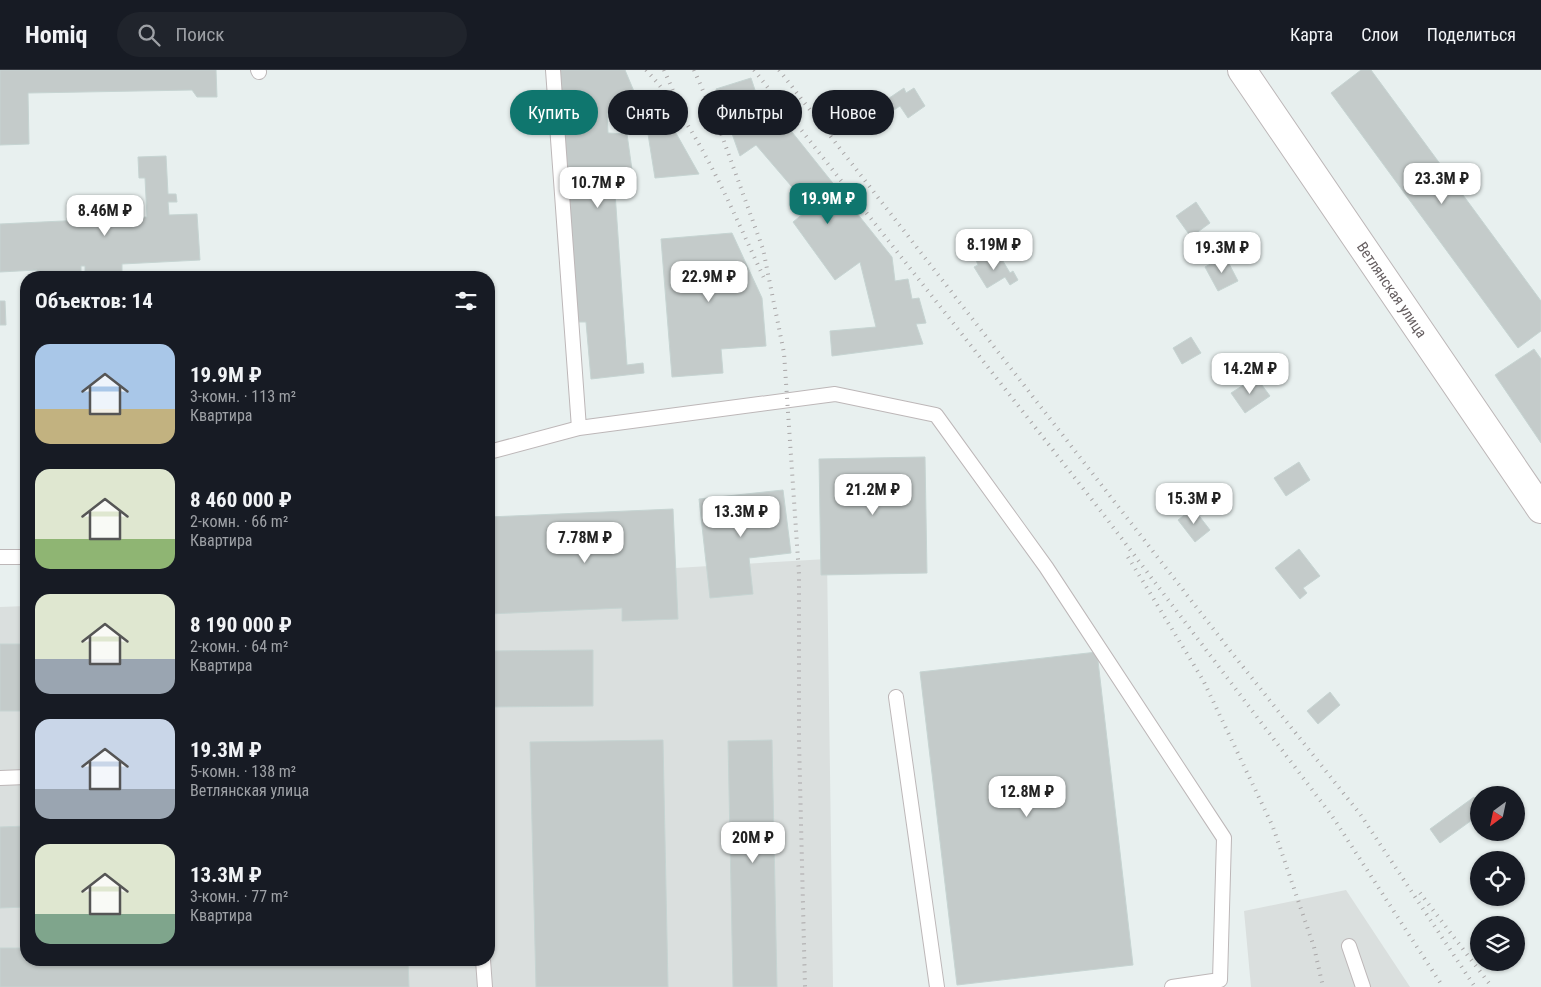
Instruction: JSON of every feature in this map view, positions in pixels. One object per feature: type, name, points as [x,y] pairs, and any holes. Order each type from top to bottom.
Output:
[{"type":"street","name":"Ветлянская улица","points":[[1242,70],[1541,509]]},
{"type":"lane","points":[[553,70],[579,428]]},
{"type":"lane","points":[[495,450],[579,428],[835,394],[936,416],[1046,567],[1224,838],[1221,983],[1172,987]]},
{"type":"lane","points":[[0,557],[20,557]]},
{"type":"lane","points":[[896,697],[937,987]]},
{"type":"lane","points":[[0,778],[20,777]]},
{"type":"lane","points":[[1349,946],[1363,987]]},
{"type":"lane","points":[[483,966],[485,987]]},
{"type":"shaded area","points":[[827,559],[833,987],[0,987],[0,607],[20,606],[20,966],[495,966],[495,579]]},
{"type":"shaded area","points":[[1346,890],[1410,987],[1251,987],[1244,911]]},
{"type":"building","points":[[0,70],[216,70],[217,97],[197,97],[192,90],[28,93],[29,144],[0,145]]},
{"type":"building","points":[[559,70],[625,70],[633,90],[608,90],[607,113],[608,135],[627,135],[633,177],[614,178],[627,365],[643,363],[644,373],[591,379],[586,322],[578,322],[564,135],[598,135],[598,90],[561,90]]},
{"type":"building","points":[[1361,70],[1371,70],[1541,301],[1541,331],[1518,348],[1331,93]]},
{"type":"building","points":[[751,78],[755,90],[716,90]]},
{"type":"building","points":[[904,88],[906,93],[914,88],[925,106],[908,118],[900,106],[894,110],[894,95]]},
{"type":"building","points":[[648,135],[677,135],[699,174],[655,178]]},
{"type":"building","points":[[732,135],[794,135],[892,257],[895,281],[908,279],[912,299],[919,298],[926,323],[916,324],[923,344],[832,356],[830,331],[876,327],[860,262],[835,280],[793,222],[810,208],[756,145],[740,156]]},
{"type":"building","points":[[166,156],[168,194],[176,194],[177,202],[168,202],[169,215],[197,214],[200,260],[122,264],[122,271],[85,271],[85,266],[81,266],[81,271],[37,270],[0,272],[0,224],[147,217],[145,178],[139,178],[138,157]]},
{"type":"building","points":[[1196,202],[1210,223],[1191,237],[1176,216]]},
{"type":"building","points":[[732,233],[762,298],[766,346],[721,349],[723,373],[672,377],[661,239]]},
{"type":"building","points":[[985,255],[989,262],[1000,256],[1010,273],[1013,271],[1018,280],[1010,285],[1005,277],[987,288],[974,267],[978,265],[976,260]]},
{"type":"building","points":[[1225,256],[1238,281],[1218,291],[1205,267]]},
{"type":"building","points":[[0,301],[5,301],[6,325],[0,325]]},
{"type":"building","points":[[1191,337],[1201,353],[1182,364],[1173,348]]},
{"type":"building","points":[[1534,349],[1541,359],[1541,443],[1495,375]]},
{"type":"building","points":[[1256,377],[1270,396],[1245,413],[1231,393]]},
{"type":"building","points":[[925,457],[927,573],[821,575],[819,459]]},
{"type":"building","points":[[1299,462],[1310,480],[1286,496],[1274,478]]},
{"type":"building","points":[[783,490],[791,553],[749,558],[753,594],[710,598],[699,499]]},
{"type":"building","points":[[1193,508],[1210,530],[1195,542],[1178,520]]},
{"type":"building","points":[[673,509],[678,619],[622,621],[622,608],[495,614],[495,517]]},
{"type":"building","points":[[1299,549],[1320,576],[1303,588],[1307,593],[1300,599],[1275,568]]},
{"type":"building","points":[[0,644],[20,644],[20,711],[0,711]]},
{"type":"building","points":[[593,650],[593,706],[495,707],[495,651]]},
{"type":"building","points":[[1097,652],[1133,965],[957,985],[920,672]]},
{"type":"building","points":[[1330,692],[1340,705],[1318,724],[1307,711]]},
{"type":"building","points":[[663,740],[668,987],[536,987],[530,742]]},
{"type":"building","points":[[772,740],[777,987],[733,987],[728,741]]},
{"type":"building","points":[[1470,800],[1470,821],[1440,843],[1430,829]]},
{"type":"building","points":[[20,826],[20,907],[0,908],[0,827]]},
{"type":"building","points":[[0,948],[20,948],[20,966],[408,966],[409,987],[0,987]]},
{"type":"railway","points":[[646,70],[665,92],[698,143],[727,198],[765,280]]},
{"type":"railway","points":[[664,70],[673,90]]},
{"type":"railway","points":[[694,70],[718,125],[763,249],[784,353],[799,574],[799,741],[805,987]]},
{"type":"railway","points":[[754,70],[1097,506],[1332,816],[1443,987]]},
{"type":"railway","points":[[779,70],[1232,653],[1360,814],[1475,987]]},
{"type":"railway","points":[[1128,557],[1203,680],[1273,827],[1314,947],[1323,987]]},
{"type":"railway","points":[[1420,893],[1492,987]]}]
